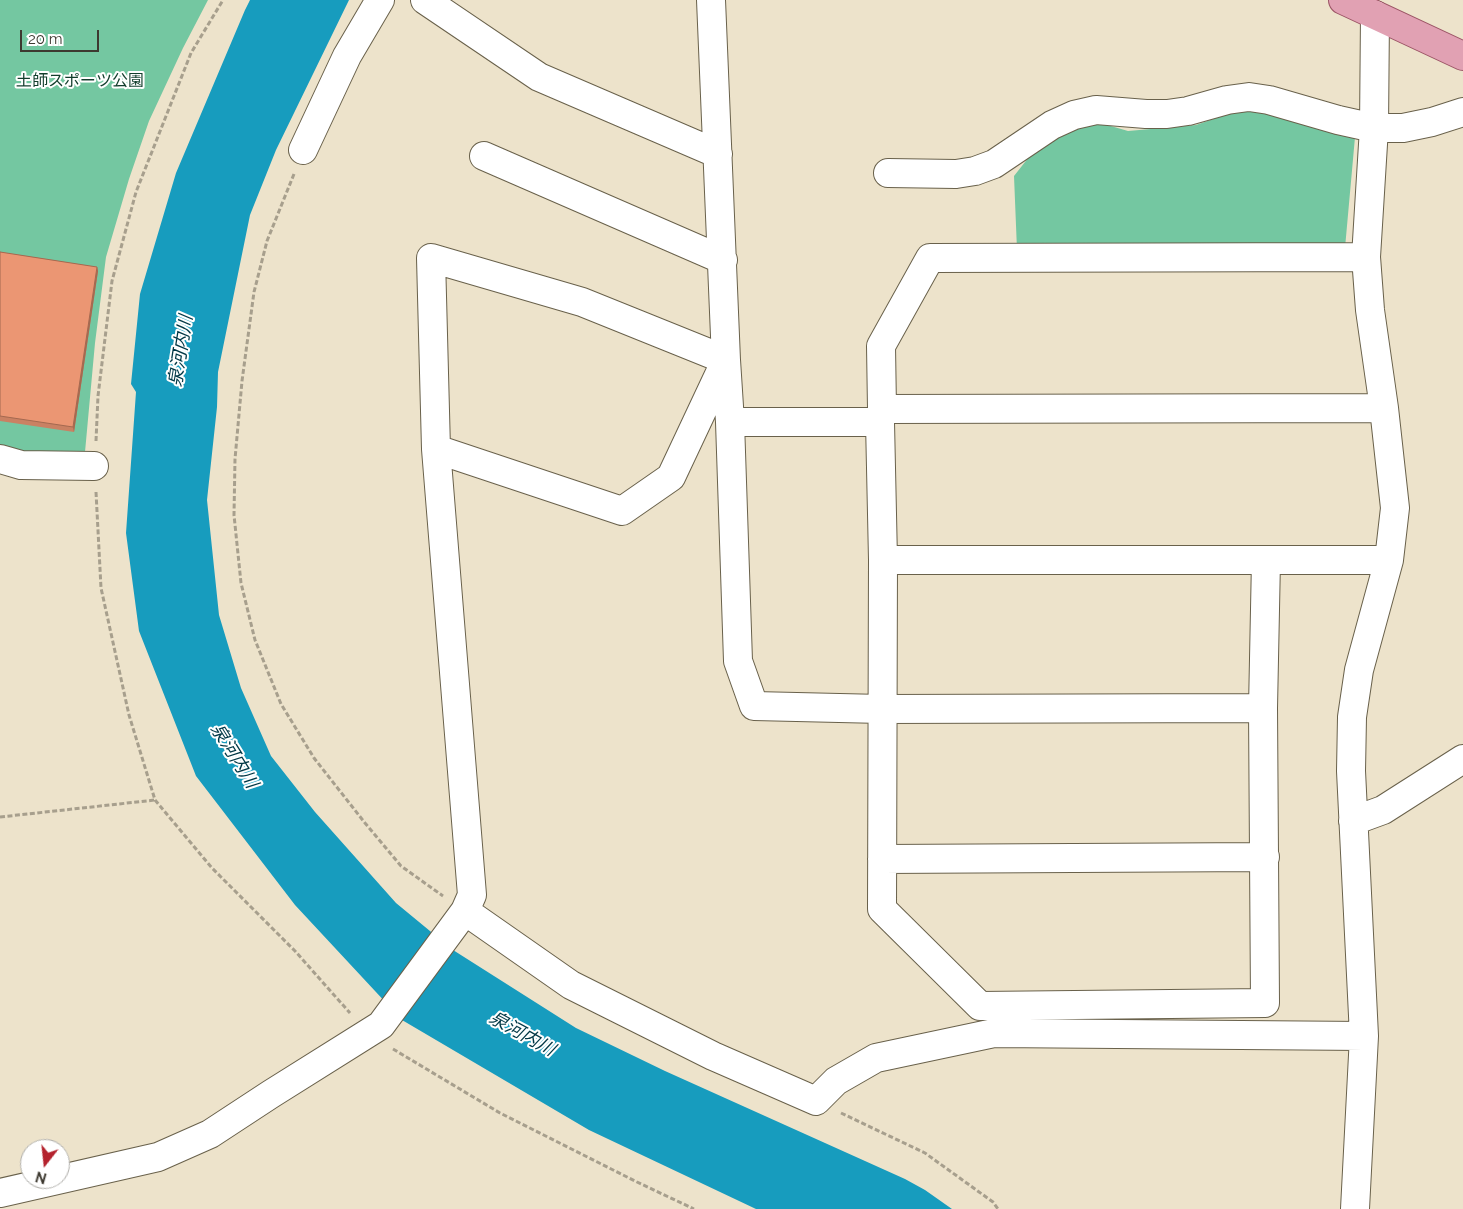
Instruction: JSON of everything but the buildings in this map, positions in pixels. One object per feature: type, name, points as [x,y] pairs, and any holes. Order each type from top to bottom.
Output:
[{"type":"main road","points":[[1343,0],[1463,56]]},
{"type":"street","points":[[303,150],[346,56],[380,0]]},
{"type":"street","points":[[425,0],[539,77],[718,154]]},
{"type":"street","points":[[711,0],[730,422],[738,661],[754,706],[882,709],[1263,708]]},
{"type":"street","points":[[1355,1209],[1364,1036],[1350,771],[1352,717],[1359,670],[1389,560],[1395,508],[1384,408],[1370,310],[1366,257],[1374,128],[1375,15]]},
{"type":"street","points":[[888,173],[956,174],[975,170],[994,164],[1052,125],[1074,115],[1096,110],[1167,114],[1188,111],[1227,100],[1249,97],[1269,100],[1338,120],[1374,128],[1403,128],[1432,122],[1463,112]]},
{"type":"street","points":[[484,156],[723,260]]},
{"type":"street","points":[[1266,560],[1263,708],[1265,1004],[980,1006],[882,909],[883,560],[881,346],[930,258],[1366,257]]},
{"type":"street","points":[[0,1193],[158,1157],[210,1134],[374,1030],[460,916],[472,895],[436,449],[431,258],[582,302],[726,360]]},
{"type":"street","points":[[436,449],[622,510],[671,477],[726,360]]},
{"type":"street","points":[[730,422],[881,415],[1384,408]]},
{"type":"street","points":[[0,459],[21,465],[94,466]]},
{"type":"street","points":[[883,560],[1389,560]]},
{"type":"street","points":[[1353,821],[1383,810],[1463,759]]},
{"type":"street","points":[[882,859],[1265,857]]},
{"type":"street","points":[[460,916],[572,985],[714,1056],[816,1101],[836,1081],[876,1058],[994,1033],[1364,1036]]},
{"type":"path","points":[[223,0],[191,53],[136,192],[112,281],[98,396],[94,466],[101,588],[129,715],[155,800],[212,868],[374,1030],[500,1113],[636,1182],[694,1209]]},
{"type":"path","points":[[303,150],[267,241],[254,292],[242,381],[235,459],[234,515],[240,583],[255,640],[281,704],[314,758],[401,866],[460,916]]},
{"type":"path","points":[[0,817],[155,800]]},
{"type":"path","points":[[816,1101],[924,1153],[993,1202],[998,1209]]},
{"type":"green space","name":"土師スポーツ公園","points":[[0,0],[208,0],[149,121],[129,179],[106,257],[95,343],[85,452],[36,454],[0,448]]},
{"type":"green space","points":[[1245,108],[1355,137],[1345,248],[1017,250],[1014,176],[1040,143],[1090,120],[1128,131],[1196,125]]},
{"type":"water","name":"泉河内川","points":[[250,0],[349,0],[276,150],[250,215],[218,372],[217,407],[207,500],[219,615],[241,688],[271,756],[315,812],[396,903],[453,950],[576,1028],[665,1071],[905,1179],[952,1209],[756,1209],[589,1130],[402,1020],[295,905],[196,776],[139,631],[126,533],[136,392],[131,384],[140,294],[176,173]]}]
